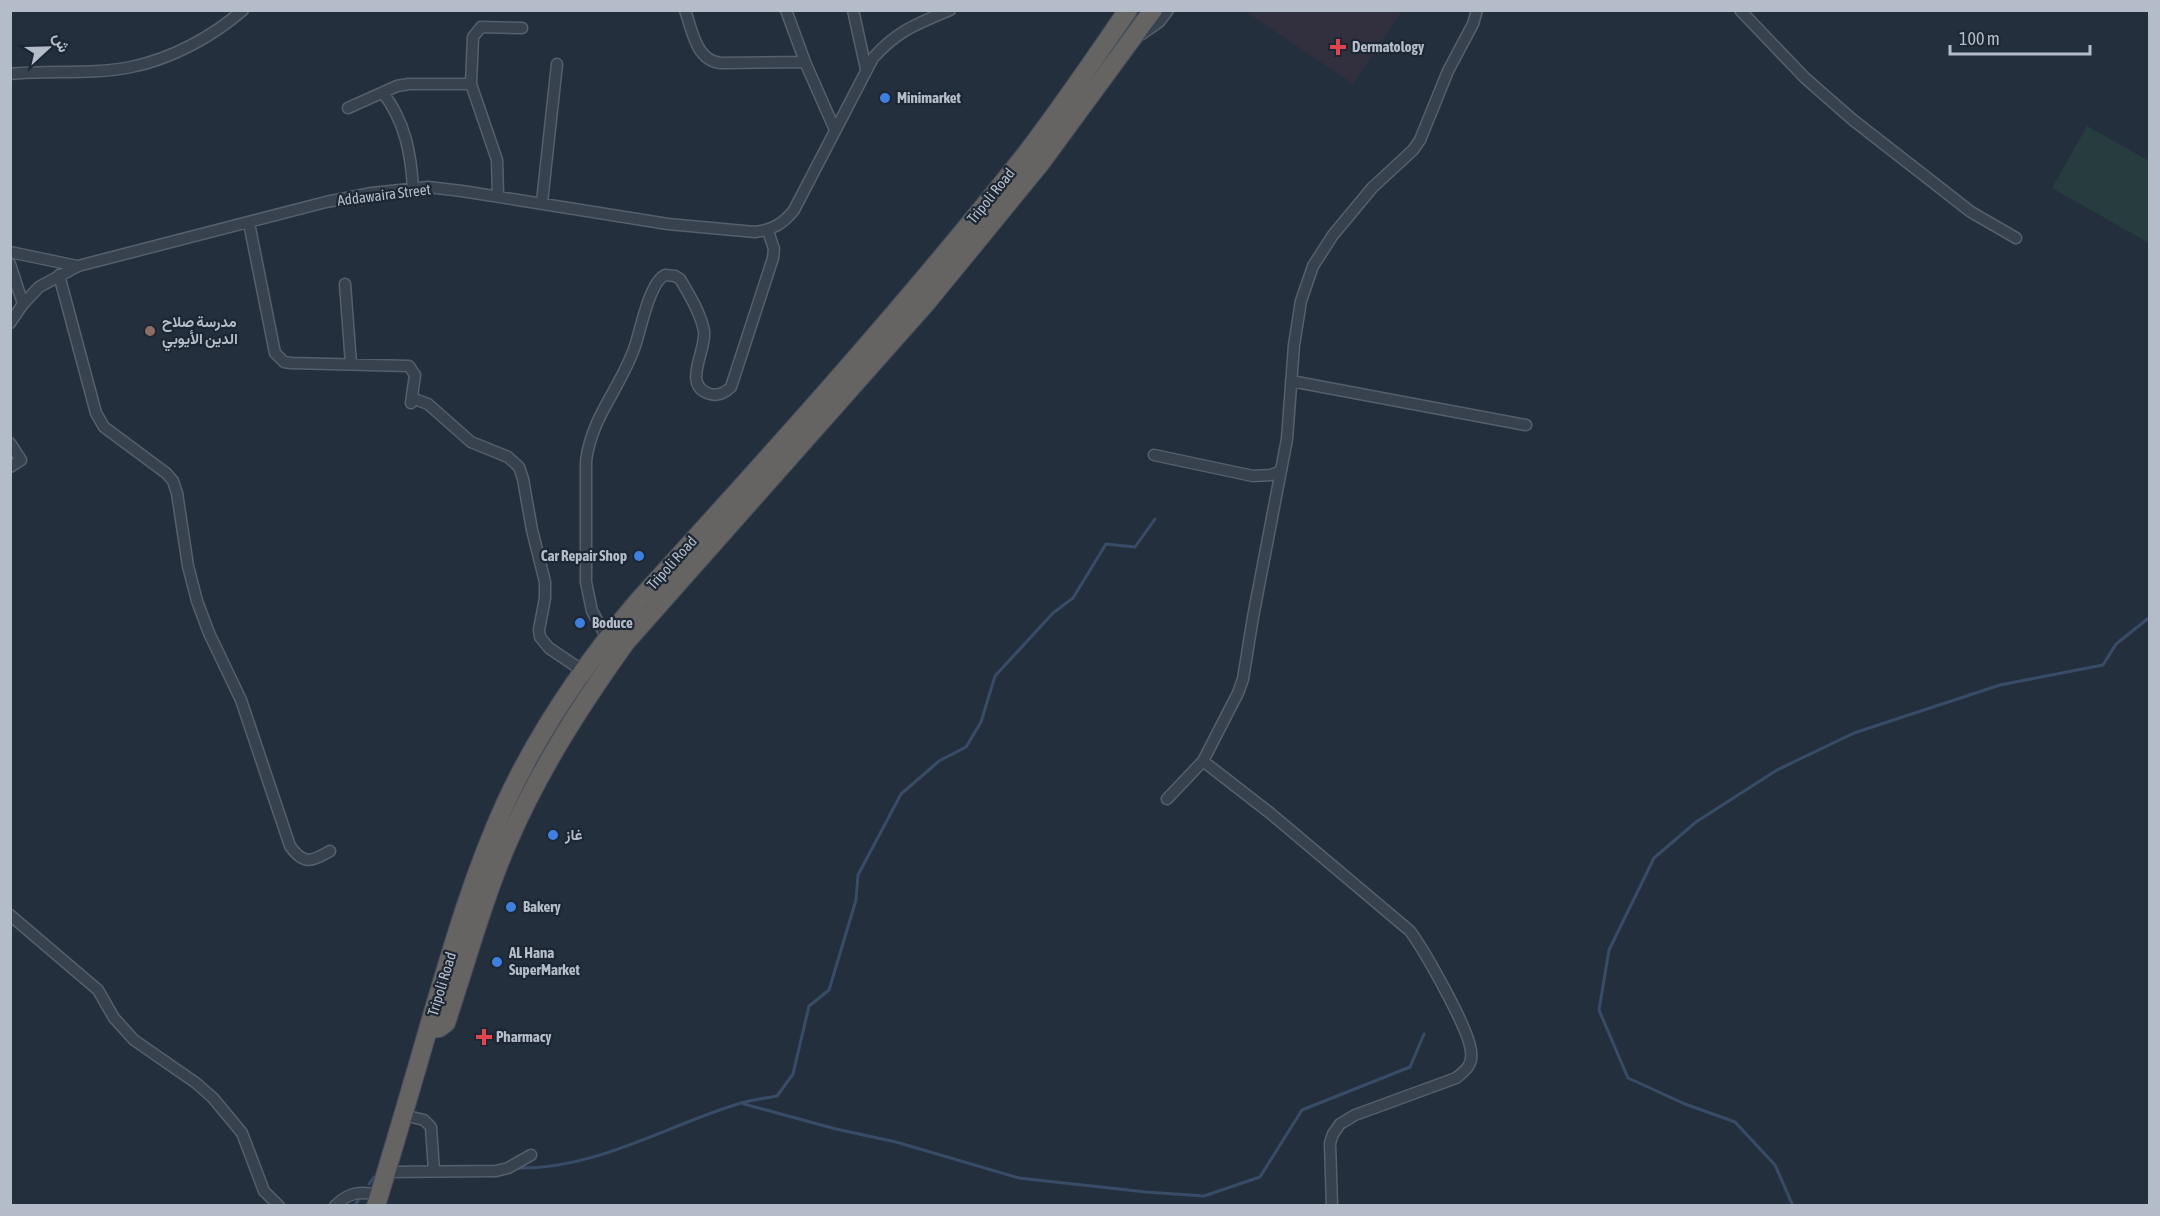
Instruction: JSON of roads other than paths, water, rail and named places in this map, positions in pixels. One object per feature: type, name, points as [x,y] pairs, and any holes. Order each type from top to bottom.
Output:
[{"type":"highway","name":"Tripoli Road","points":[[377,1200],[447,965],[484,853],[506,801],[560,704],[607,638],[841,376],[1025,154],[1062,106],[1128,10]]},
{"type":"highway","points":[[429,1029],[439,1028],[446,1023],[492,882],[529,796],[583,703],[626,642],[928,302],[1040,164],[1153,10]]},
{"type":"street","points":[[10,74],[130,67],[165,58],[205,36],[243,10]]},
{"type":"street","points":[[685,10],[699,49],[708,60],[721,63],[805,62]]},
{"type":"street","points":[[786,10],[805,62],[835,130]]},
{"type":"street","points":[[853,10],[866,69]]},
{"type":"street","points":[[607,638],[592,610],[586,582],[588,445],[597,418],[628,363],[654,285],[665,275],[680,279],[703,327],[704,340],[696,369],[697,383],[701,389],[713,395],[720,394],[731,387],[773,258],[774,249],[768,231],[788,219],[794,210],[873,58],[904,29],[950,10]]},
{"type":"street","points":[[1131,41],[1159,22],[1168,10]]},
{"type":"street","points":[[1167,799],[1203,761],[1243,679],[1287,439],[1291,381],[1301,301],[1313,266],[1333,235],[1372,188],[1413,150],[1420,140],[1448,71],[1473,24],[1477,10]]},
{"type":"street","points":[[1740,10],[1805,78],[1853,120],[1971,212],[2016,238]]},
{"type":"street","points":[[498,196],[497,160],[471,84],[473,36],[481,27],[522,28]]},
{"type":"street","points":[[542,202],[557,64]]},
{"type":"street","points":[[348,108],[397,86],[471,84]]},
{"type":"street","points":[[383,93],[392,104],[409,147],[413,188]]},
{"type":"street","name":"Addawaira Street","points":[[78,266],[326,202],[413,188],[542,202],[668,224],[755,232],[768,231]]},
{"type":"street","points":[[249,223],[275,353],[278,358],[291,363],[410,366],[415,375],[412,401],[425,402],[471,442],[508,457],[519,467],[524,478],[531,530],[545,582],[539,634],[549,648],[583,670]]},
{"type":"street","points":[[10,252],[78,266]]},
{"type":"street","points":[[10,264],[23,304]]},
{"type":"street","points":[[10,323],[39,287],[78,266]]},
{"type":"street","points":[[59,275],[96,413],[105,427],[166,473],[173,481],[177,493],[188,566],[197,601],[248,720],[290,846],[298,856],[308,860],[316,859],[330,851]]},
{"type":"street","points":[[345,284],[351,364]]},
{"type":"street","points":[[1291,381],[1526,425]]},
{"type":"street","points":[[10,443],[21,460],[10,467]]},
{"type":"street","points":[[1154,455],[1253,476],[1271,475],[1281,471]]},
{"type":"street","points":[[1203,761],[1270,813],[1410,931],[1422,947],[1460,1021],[1472,1052],[1466,1071],[1456,1078],[1356,1115],[1340,1124],[1330,1143],[1332,1206]]},
{"type":"street","points":[[10,915],[98,990],[114,1018],[134,1040],[196,1083],[213,1098],[242,1133],[264,1191],[279,1206]]},
{"type":"street","points":[[403,1115],[424,1120],[431,1127],[434,1172]]},
{"type":"street","points":[[386,1172],[496,1171],[508,1168],[531,1155]]},
{"type":"street","points":[[335,1206],[342,1199],[365,1192],[377,1200]]},
{"type":"waterway","points":[[517,1168],[546,1167],[575,1162],[631,1144],[713,1112],[745,1102],[777,1096],[793,1074],[809,1006],[829,990],[856,900],[858,875],[901,794],[939,761],[966,747],[981,722],[995,676],[1053,613],[1073,598],[1106,544],[1135,547],[1155,519]]},
{"type":"waterway","points":[[1793,1206],[1775,1165],[1735,1122],[1685,1104],[1628,1078],[1599,1010],[1609,950],[1654,858],[1696,822],[1777,770],[1854,733],[2000,685],[2103,665],[2116,644],[2150,617]]},
{"type":"waterway","points":[[744,1104],[836,1129],[896,1142],[1019,1178],[1204,1196],[1260,1177],[1302,1110],[1410,1067],[1424,1034]]},
{"type":"waterway","points":[[369,1184],[374,1177]]},
{"type":"waterway","points":[[354,1206],[360,1198]]},
{"type":"place","name":"Dermatology","points":[[1338,47]]},
{"type":"place","name":"Minimarket","points":[[885,98]]},
{"type":"place","name":"مدرسة صلاح الدين الأيوبي","points":[[150,331]]},
{"type":"place","name":"Car Repair Shop","points":[[639,556]]},
{"type":"place","name":"Boduce","points":[[580,623]]},
{"type":"place","name":"غاز","points":[[553,835]]},
{"type":"place","name":"Bakery","points":[[511,907]]},
{"type":"place","name":"AL Hana SuperMarket","points":[[497,962]]},
{"type":"place","name":"Pharmacy","points":[[484,1037]]}]
